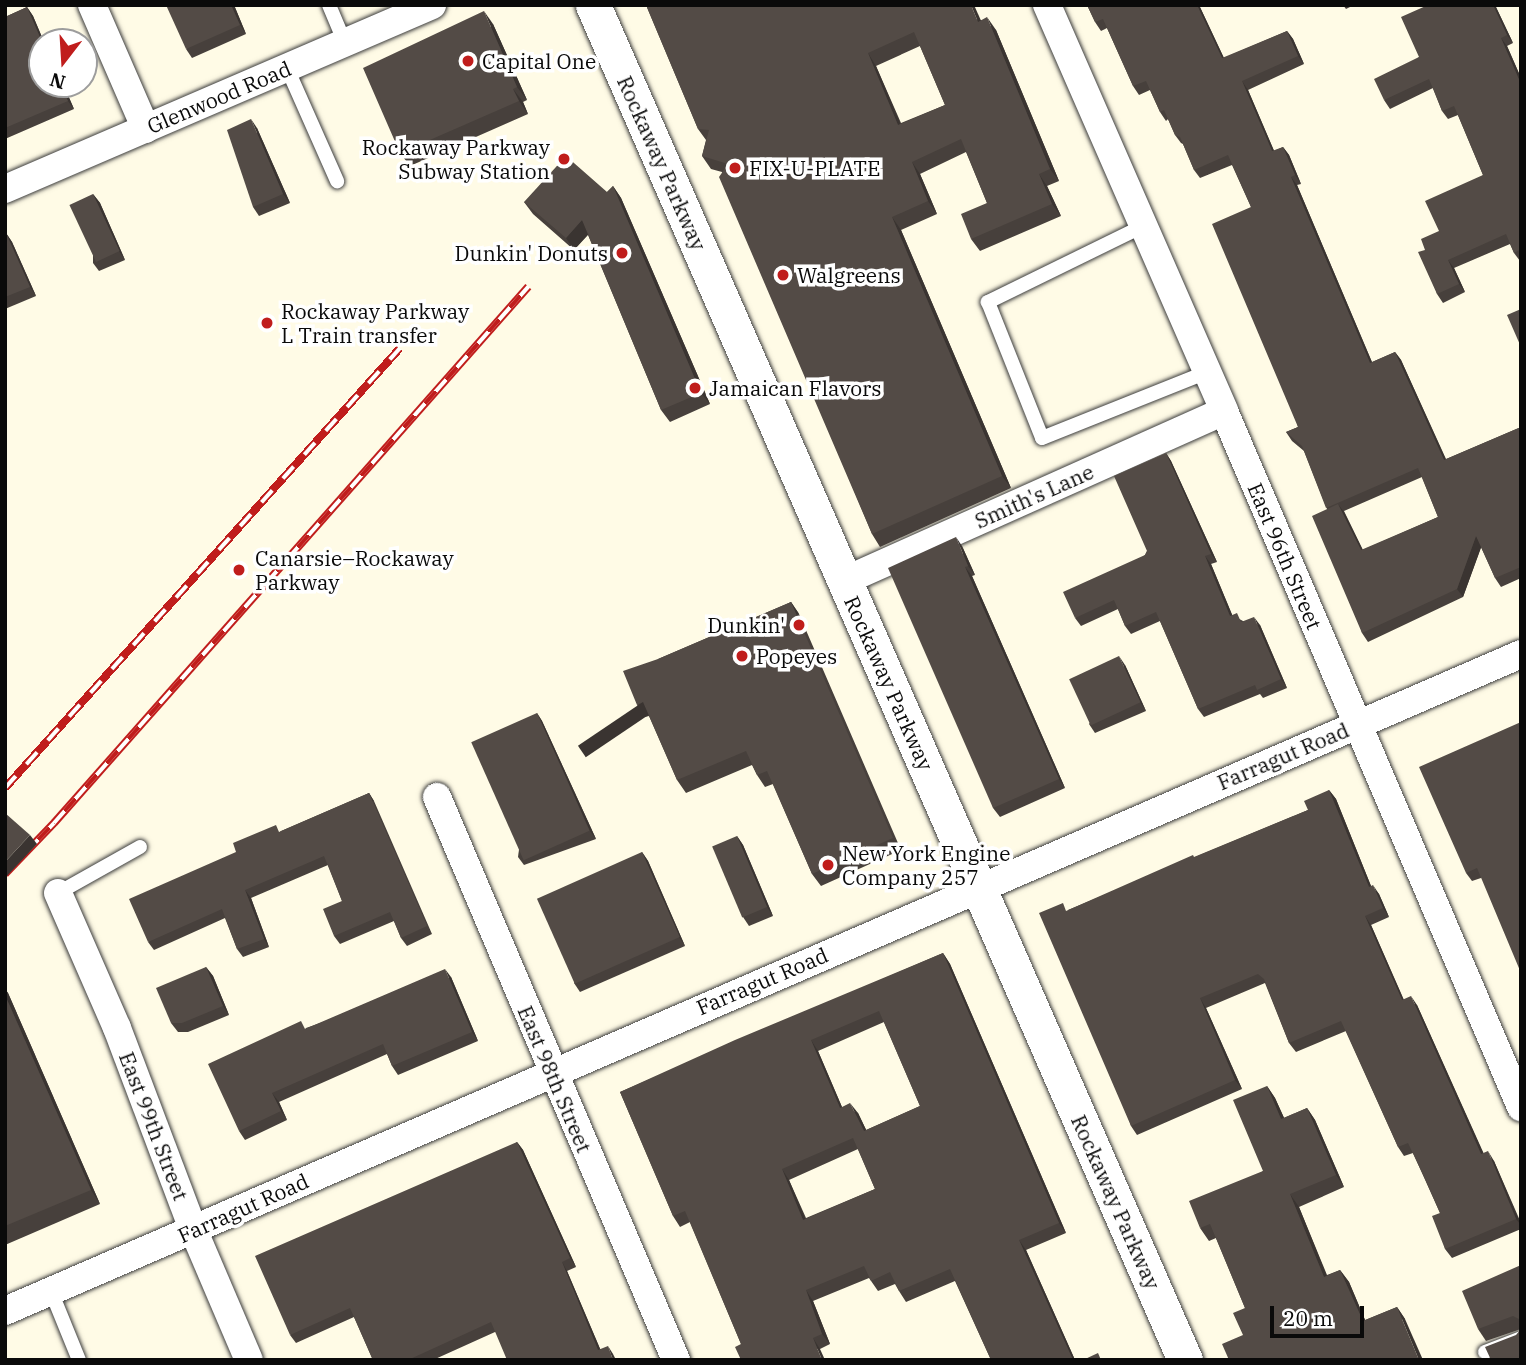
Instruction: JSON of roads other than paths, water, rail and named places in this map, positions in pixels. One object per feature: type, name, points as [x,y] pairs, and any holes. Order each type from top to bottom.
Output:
[{"type":"street","points":[[92,5],[146,129]]},
{"type":"street","name":"Glenwood Road","points":[[5,189],[432,5]]},
{"type":"street","name":"Rockaway Parkway","points":[[593,5],[1185,1360]]},
{"type":"street","name":"East 96th Street","points":[[1047,5],[1224,411],[1521,1107]]},
{"type":"street","name":"Smith's Lane","points":[[844,581],[1224,411]]},
{"type":"street","name":"Farragut Road","points":[[5,1311],[1521,654]]},
{"type":"street","name":"East 98th Street","points":[[437,797],[676,1360]]},
{"type":"street","name":"East 99th Street","points":[[58,893],[117,1028],[193,1230],[249,1360]]},
{"type":"lane","points":[[329,5],[345,43]]},
{"type":"lane","points":[[287,68],[337,181]]},
{"type":"lane","points":[[1143,226],[988,302],[1042,438],[1207,372]]},
{"type":"lane","points":[[58,893],[140,847]]},
{"type":"lane","points":[[51,1291],[79,1360]]},
{"type":"lane","points":[[1485,1352],[1521,1338]]},
{"type":"railway","points":[[5,874],[54,823],[528,287]]},
{"type":"railway","points":[[5,788],[400,348]]},
{"type":"place","name":"Capital One","points":[[468,61]]},
{"type":"place","name":"Rockaway Parkway Subway Station","points":[[564,159]]},
{"type":"place","name":"FIX-U-PLATE","points":[[735,168]]},
{"type":"place","name":"Dunkin' Donuts","points":[[622,253]]},
{"type":"place","name":"Walgreens","points":[[783,275]]},
{"type":"place","name":"Rockaway Parkway L Train transfer","points":[[267,323]]},
{"type":"place","name":"Jamaican Flavors","points":[[695,388]]},
{"type":"place","name":"Canarsie–Rockaway Parkway","points":[[239,570]]},
{"type":"place","name":"Dunkin'","points":[[799,625]]},
{"type":"place","name":"Popeyes","points":[[742,656]]},
{"type":"place","name":"New York Engine Company 257","points":[[828,865]]}]
